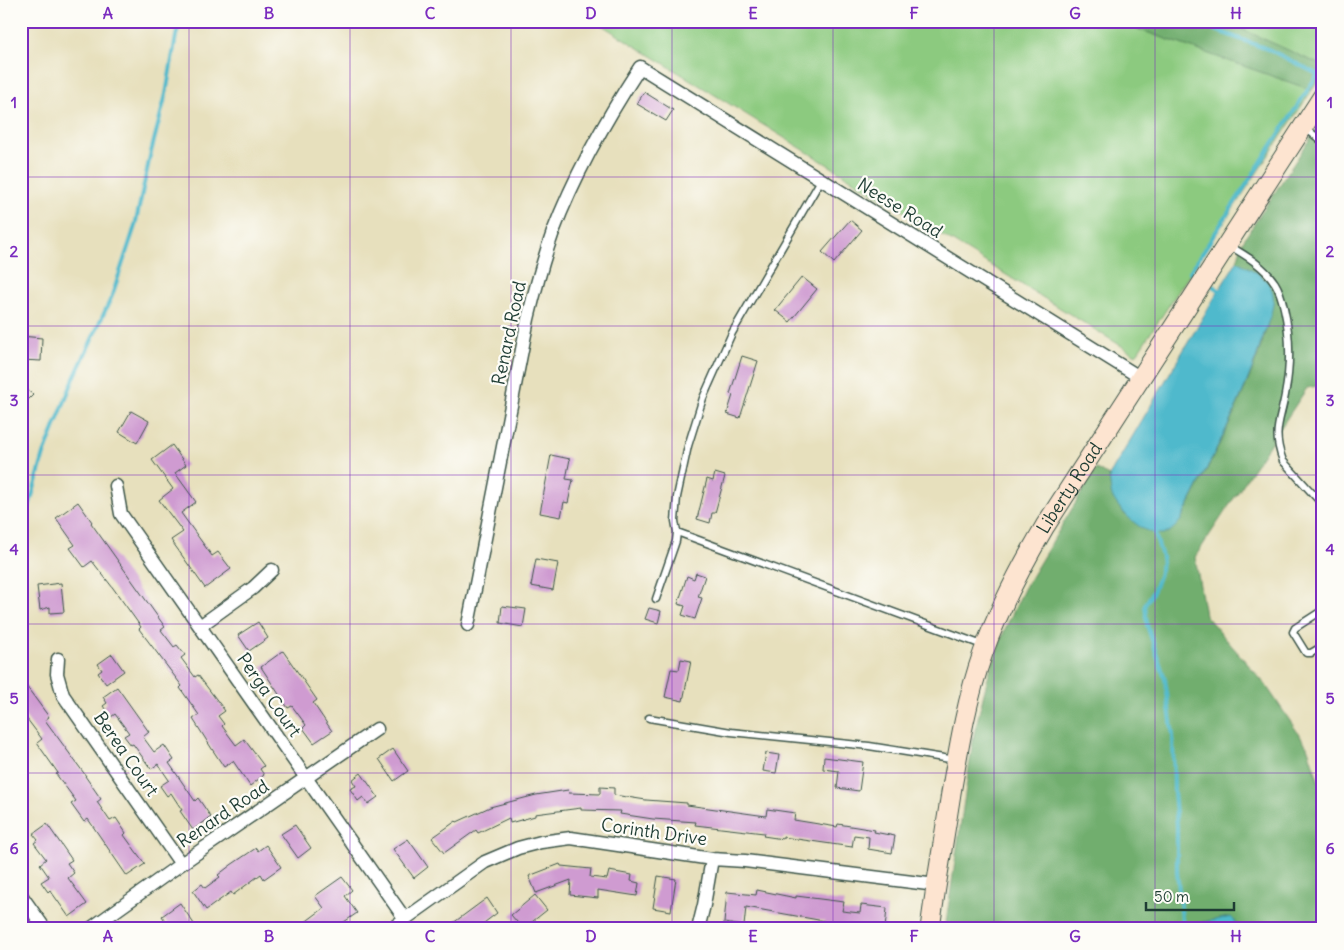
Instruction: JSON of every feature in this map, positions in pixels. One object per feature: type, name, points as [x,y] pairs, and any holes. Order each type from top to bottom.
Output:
[{"type":"street","name":"Neese Road","points":[[640,67],[1141,378]]},
{"type":"street","name":"Renard Road","points":[[468,625],[528,319],[537,282],[553,233],[584,162],[640,67]]},
{"type":"street","name":"Liberty Road","points":[[930,929],[957,761],[970,697],[986,646],[1002,605],[1022,565],[1045,526],[1323,96]]},
{"type":"street","name":"Perga Court","points":[[116,486],[121,514],[405,919]]},
{"type":"street","points":[[200,626],[253,588],[272,570]]},
{"type":"street","name":"Berea Court","points":[[58,659],[57,674],[63,695],[181,864]]},
{"type":"street","name":"Renard Road","points":[[90,929],[376,729]]},
{"type":"street","name":"Corinth Drive","points":[[391,929],[485,862],[518,848],[540,842],[571,838],[712,858],[936,885]]},
{"type":"street","points":[[698,929],[712,858]]},
{"type":"street","points":[[21,895],[45,929]]},
{"type":"lane","points":[[1303,127],[1323,142]]},
{"type":"lane","points":[[656,599],[677,532],[675,520],[676,497],[688,446],[703,398],[732,333],[822,180]]},
{"type":"lane","points":[[1227,244],[1256,263],[1274,282],[1280,294],[1289,329],[1291,351],[1290,372],[1277,427],[1279,452],[1282,461],[1323,505]]},
{"type":"lane","points":[[677,532],[986,646]]},
{"type":"lane","points":[[1323,610],[1295,628],[1293,632],[1306,653],[1311,653],[1323,646]]},
{"type":"lane","points":[[649,718],[731,732],[869,746],[957,761]]},
{"type":"green space","points":[[595,21],[1115,21],[1312,90],[1136,355]]},
{"type":"green space","points":[[1115,21],[1224,21],[1323,66],[1323,76],[1312,90]]},
{"type":"green space","points":[[1224,21],[1323,21],[1323,66]]},
{"type":"green space","points":[[1323,119],[1323,385],[1307,388],[1195,557],[1205,615],[1265,684],[1307,746],[1323,794],[1323,929],[1240,929],[1230,917],[1165,929],[945,929],[974,734],[989,673],[1005,629],[1025,587],[1096,469],[1109,476],[1112,495],[1125,515],[1181,520],[1240,400],[1266,329],[1271,301],[1268,283],[1258,274],[1237,261],[1243,241]]},
{"type":"water","points":[[1237,261],[1259,274],[1271,288],[1273,299],[1269,319],[1237,405],[1181,520],[1167,533],[1151,532],[1143,529],[1121,510],[1111,494],[1109,476]]},
{"type":"water","points":[[1231,917],[1240,929],[1165,929]]},
{"type":"building","points":[[644,92],[673,110],[666,121],[637,104]]},
{"type":"building","points":[[850,220],[862,230],[834,263],[822,252]]},
{"type":"building","points":[[802,277],[817,289],[790,322],[775,310]]},
{"type":"building","points":[[21,336],[42,338],[41,361],[21,360]]},
{"type":"building","points":[[742,356],[758,361],[740,418],[727,414],[733,395],[730,394]]},
{"type":"building","points":[[21,384],[33,395],[21,407]]},
{"type":"building","points":[[131,411],[149,421],[137,443],[119,432]]},
{"type":"building","points":[[172,445],[186,465],[175,473],[196,502],[181,513],[212,556],[218,552],[231,569],[205,588],[171,540],[183,532],[159,500],[173,489],[152,460]]},
{"type":"building","points":[[551,455],[570,459],[566,479],[573,480],[568,503],[564,502],[561,517],[540,513]]},
{"type":"building","points":[[715,473],[725,476],[715,513],[712,513],[710,523],[697,519],[707,479],[713,481]]},
{"type":"building","points":[[78,502],[165,627],[161,630],[174,647],[177,645],[185,655],[181,658],[195,677],[198,675],[225,711],[218,716],[224,724],[222,726],[236,745],[244,739],[264,766],[260,769],[264,775],[250,786],[233,761],[224,767],[193,719],[199,715],[180,688],[182,686],[139,629],[141,627],[113,588],[92,561],[84,567],[70,548],[75,545],[56,518]]},
{"type":"building","points":[[536,559],[558,563],[553,590],[531,586]]},
{"type":"building","points":[[696,573],[705,576],[698,597],[702,598],[695,619],[682,615],[685,606],[678,604],[687,576],[694,579]]},
{"type":"building","points":[[61,583],[64,612],[50,613],[50,607],[40,610],[37,586]]},
{"type":"building","points":[[502,606],[526,609],[523,627],[500,623]]},
{"type":"building","points":[[649,608],[661,611],[658,623],[645,619]]},
{"type":"building","points":[[258,622],[268,638],[249,651],[238,635]]},
{"type":"building","points":[[283,651],[317,700],[313,703],[332,731],[314,743],[303,728],[306,725],[292,706],[288,708],[261,667]]},
{"type":"building","points":[[112,654],[124,671],[106,684],[98,673],[102,670],[98,664]]},
{"type":"building","points":[[681,659],[691,661],[683,701],[665,697],[671,669],[679,670]]},
{"type":"building","points":[[21,679],[49,717],[45,720],[101,799],[97,802],[110,821],[116,818],[126,833],[124,835],[145,864],[127,876],[88,819],[84,822],[71,804],[76,801],[56,774],[58,773],[37,743],[42,739],[21,711]]},
{"type":"building","points":[[117,687],[149,732],[143,737],[154,752],[164,745],[174,760],[169,763],[195,801],[198,798],[211,817],[193,830],[171,793],[167,796],[160,786],[169,780],[158,764],[151,769],[133,744],[131,745],[124,736],[129,733],[115,714],[111,717],[103,706],[107,703],[103,697]]},
{"type":"building","points":[[393,749],[408,771],[394,781],[379,759]]},
{"type":"building","points":[[766,753],[779,755],[776,773],[763,771]]},
{"type":"building","points":[[824,757],[863,762],[859,791],[837,788],[839,771],[823,769]]},
{"type":"building","points":[[361,773],[378,797],[368,804],[363,797],[358,801],[350,789],[356,786],[352,780]]},
{"type":"building","points":[[600,787],[614,788],[614,795],[687,803],[687,805],[766,816],[767,809],[795,813],[794,820],[837,827],[838,824],[875,830],[874,832],[895,836],[892,853],[868,849],[869,837],[854,835],[852,847],[763,836],[764,833],[695,825],[696,822],[653,819],[620,814],[621,811],[581,810],[581,808],[535,814],[535,816],[510,823],[509,818],[478,833],[476,830],[444,853],[432,838],[456,821],[490,807],[536,795],[568,790],[569,793],[600,794]]},
{"type":"building","points":[[47,824],[72,860],[67,863],[74,873],[68,878],[87,904],[69,917],[50,890],[48,892],[41,882],[49,877],[40,864],[46,859],[34,843],[38,840],[33,834]]},
{"type":"building","points":[[295,825],[311,848],[298,858],[281,834]]},
{"type":"building","points":[[408,839],[428,867],[414,878],[393,849]]},
{"type":"building","points":[[266,845],[281,867],[264,879],[261,874],[233,895],[231,892],[206,910],[193,891],[202,884],[205,888],[220,877],[218,875],[231,865],[256,848],[258,851]]},
{"type":"building","points":[[560,864],[561,866],[591,869],[590,877],[607,879],[609,871],[632,875],[631,881],[639,883],[637,896],[598,890],[598,898],[570,895],[571,880],[536,893],[529,876]]},
{"type":"building","points":[[658,876],[676,879],[671,911],[653,908]]},
{"type":"building","points":[[342,877],[352,890],[345,896],[357,913],[334,929],[296,929],[324,908],[315,896]]},
{"type":"building","points":[[757,890],[796,898],[796,896],[844,902],[842,911],[860,913],[861,905],[887,908],[885,929],[850,925],[849,929],[822,929],[824,921],[746,907],[744,926],[724,923],[727,892],[756,895]]},
{"type":"building","points":[[535,895],[547,910],[523,929],[511,915]]},
{"type":"building","points":[[487,898],[497,913],[476,929],[445,929]]},
{"type":"building","points":[[180,903],[194,924],[188,929],[171,929],[162,916]]},
{"type":"waterway","points":[[21,535],[44,454],[74,378],[112,296],[135,226],[166,94],[180,21]]},
{"type":"waterway","points":[[1191,21],[1270,50],[1323,77]]},
{"type":"waterway","points":[[1195,275],[1190,272],[1318,74]]},
{"type":"waterway","points":[[1213,286],[1223,293]]},
{"type":"waterway","points":[[1153,527],[1162,557],[1161,570],[1154,590],[1145,605],[1147,625],[1165,679],[1173,736],[1177,872],[1183,929]]}]
